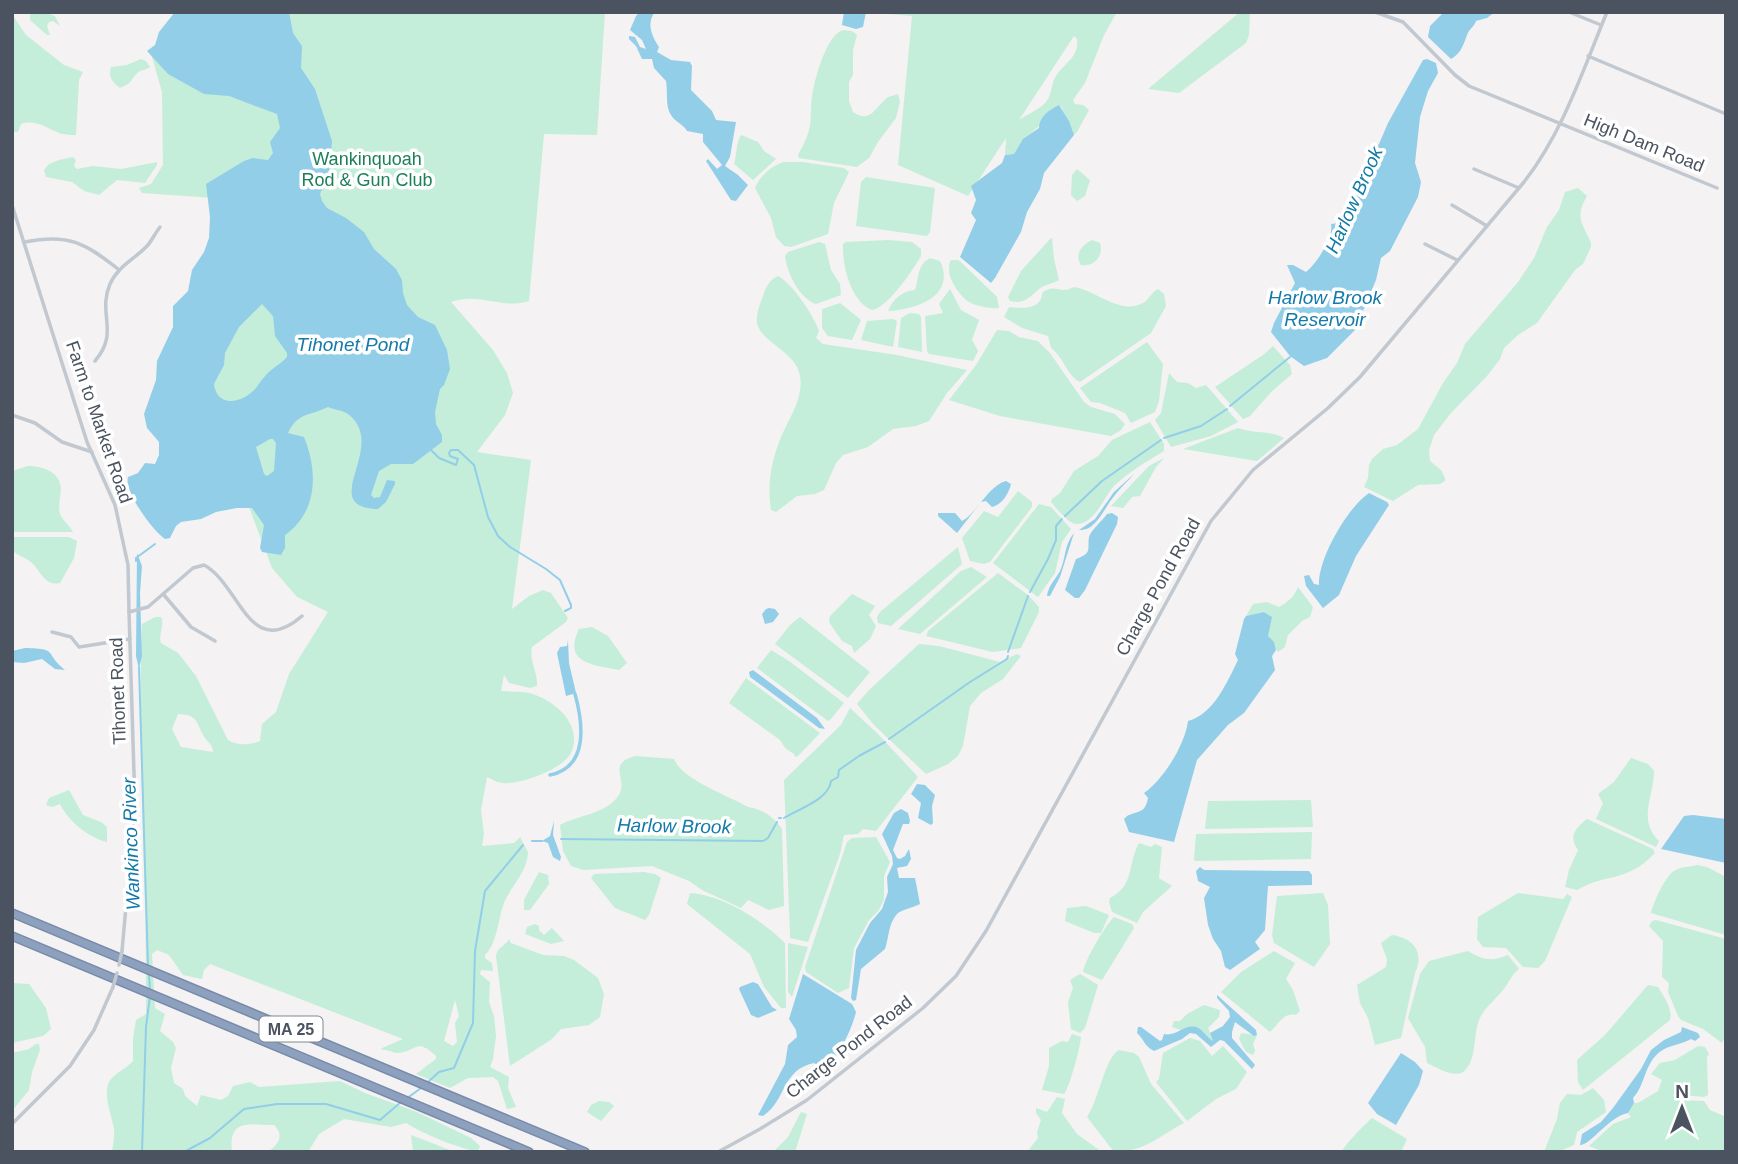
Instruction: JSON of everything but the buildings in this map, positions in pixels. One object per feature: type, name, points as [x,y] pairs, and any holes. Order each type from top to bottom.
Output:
[{"type":"highway","name":"MA 25","points":[[12,913],[585,1152]]},
{"type":"highway","name":"MA 25","points":[[12,936],[529,1152]]},
{"type":"street","name":"High Dam Road","points":[[1376,12],[1403,22],[1469,86],[1717,188]]},
{"type":"street","points":[[1569,12],[1601,25]]},
{"type":"street","name":"Charge Pond Road","points":[[718,1152],[772,1123],[807,1100],[915,1014],[956,976],[986,931],[1117,688],[1214,516],[1253,470],[1352,385],[1519,188],[1541,159],[1560,123],[1607,12]]},
{"type":"street","points":[[1588,57],[1726,114]]},
{"type":"street","points":[[1474,169],[1519,188]]},
{"type":"street","name":"Farm to Market Road","points":[[12,205],[92,452],[115,505],[128,565],[132,611]]},
{"type":"street","points":[[1452,205],[1488,226]]},
{"type":"street","points":[[95,361],[104,351],[108,335],[105,302],[110,283],[119,270],[148,245],[160,227]]},
{"type":"street","points":[[25,242],[55,237],[70,239],[85,245],[119,270]]},
{"type":"street","points":[[1425,244],[1458,261]]},
{"type":"street","points":[[12,415],[35,423],[62,442],[92,452]]},
{"type":"street","points":[[132,611],[143,610],[193,568],[204,565],[259,627],[270,631],[279,630],[302,616]]},
{"type":"street","points":[[164,595],[191,627],[215,642]]},
{"type":"street","name":"Tihonet Road","points":[[12,1124],[70,1066],[94,1030],[113,987],[119,965],[135,806],[130,639],[132,611]]},
{"type":"street","points":[[52,632],[71,637],[79,647],[130,639]]},
{"type":"green space","points":[[30,12],[44,12],[55,16],[60,26],[53,21],[49,22],[47,26],[50,35],[47,35],[30,20]]},
{"type":"green space","name":"Wankinquoah Rod & Gun Club","points":[[184,12],[605,12],[597,135],[544,134],[529,301],[509,304],[462,299],[451,302],[493,350],[507,373],[513,393],[505,415],[477,452],[531,460],[512,609],[529,596],[543,590],[551,593],[568,618],[532,647],[537,686],[530,688],[509,683],[504,675],[501,691],[538,696],[564,714],[573,732],[571,753],[559,765],[530,779],[503,783],[487,777],[481,810],[484,834],[482,846],[514,843],[520,837],[528,852],[525,866],[504,903],[495,938],[485,955],[492,963],[493,971],[481,970],[480,974],[490,982],[489,1002],[494,1016],[496,1036],[490,1067],[509,1077],[508,1088],[516,1107],[507,1109],[498,1081],[493,1077],[468,1078],[450,1088],[416,1074],[436,1059],[436,1056],[424,1047],[398,1053],[381,1050],[403,1039],[210,964],[204,970],[202,979],[183,975],[169,955],[157,950],[152,954],[155,1008],[165,1014],[160,1031],[176,1048],[171,1068],[174,1083],[183,1089],[185,1096],[197,1106],[201,1095],[221,1100],[228,1096],[233,1086],[250,1082],[259,1087],[340,1081],[417,1112],[471,1138],[480,1146],[478,1151],[462,1148],[406,1123],[391,1127],[344,1119],[319,1134],[308,1152],[267,1152],[277,1143],[280,1136],[277,1129],[274,1125],[250,1124],[237,1128],[232,1141],[232,1152],[112,1152],[114,1132],[107,1097],[108,1084],[133,1061],[136,1020],[146,1014],[142,624],[161,617],[161,643],[178,653],[196,676],[228,740],[248,744],[260,741],[262,724],[276,712],[289,674],[328,612],[297,597],[272,568],[247,502],[155,393],[213,234],[214,198],[142,193],[139,188],[151,184],[163,165],[162,92],[152,57],[168,51]],"holes":[[[178,714],[194,718],[213,752],[181,747],[172,729]],[[455,1000],[459,1016],[455,1023],[457,1042],[453,1046],[444,1041]]]},
{"type":"green space","points":[[862,12],[1117,12],[1104,35],[1085,83],[1073,100],[1075,104],[1083,105],[1089,110],[1077,132],[1074,135],[1061,106],[1029,135],[1014,154],[1005,155],[1006,138],[968,196],[898,165],[912,16]],"holes":[[[1074,36],[1077,39],[1076,51],[1056,76],[1046,102],[1019,120]]]},
{"type":"green space","points":[[1240,12],[1250,12],[1246,43],[1179,93],[1148,89]]},
{"type":"green space","points":[[12,14],[26,35],[64,65],[83,72],[79,80],[76,135],[61,134],[31,122],[21,124],[18,132],[12,132]]},
{"type":"green space","points":[[843,30],[857,35],[853,50],[853,75],[849,82],[849,101],[853,112],[869,115],[888,97],[898,94],[900,102],[896,118],[869,158],[857,167],[799,158],[798,155],[809,130],[811,101],[818,70],[831,40]]},
{"type":"green space","points":[[141,59],[150,67],[137,73],[128,84],[120,88],[110,76],[111,67],[127,65]]},
{"type":"green space","points":[[741,135],[758,142],[764,151],[776,159],[753,180],[734,164]]},
{"type":"green space","points":[[73,157],[77,169],[93,166],[121,169],[157,162],[157,165],[145,183],[117,180],[99,195],[84,191],[72,182],[46,177],[44,170],[49,164]]},
{"type":"green space","points":[[784,162],[844,168],[849,172],[834,203],[828,234],[791,247],[784,246],[776,237],[771,218],[755,188],[766,172]]},
{"type":"green space","points":[[1077,169],[1090,180],[1085,196],[1077,201],[1071,195],[1072,175]]},
{"type":"green space","points":[[866,177],[935,188],[930,232],[927,236],[856,226],[861,182]]},
{"type":"green space","points":[[1578,188],[1587,196],[1580,216],[1591,247],[1583,264],[1575,270],[1537,323],[1504,348],[1500,359],[1487,376],[1434,435],[1429,450],[1430,461],[1441,470],[1445,481],[1440,484],[1418,485],[1393,501],[1364,487],[1372,459],[1383,449],[1397,445],[1418,429],[1457,363],[1465,344],[1518,282],[1534,258],[1547,227],[1559,210],[1565,192]]},
{"type":"green space","points":[[1051,238],[1059,280],[1042,287],[1020,302],[1010,301],[1008,297],[1021,271]]},
{"type":"green space","points":[[888,240],[912,242],[921,249],[921,256],[892,296],[872,310],[858,299],[849,282],[843,244]]},
{"type":"green space","points":[[1092,240],[1100,243],[1101,252],[1094,262],[1081,265],[1078,257],[1080,250]]},
{"type":"green space","points":[[819,242],[825,244],[831,270],[840,284],[841,295],[816,304],[804,296],[795,284],[785,256],[788,252]]},
{"type":"green space","points":[[930,258],[940,261],[944,273],[943,284],[938,292],[920,304],[888,311],[898,296],[915,290],[921,268]]},
{"type":"green space","points":[[951,260],[958,260],[963,264],[997,297],[999,308],[978,305],[962,296],[950,276]]},
{"type":"green space","points":[[778,276],[790,285],[808,309],[819,331],[816,338],[823,344],[897,355],[967,370],[947,393],[929,421],[893,429],[868,447],[843,455],[836,463],[824,490],[797,496],[776,512],[771,510],[770,500],[772,464],[798,400],[801,384],[797,367],[792,360],[765,336],[757,323],[758,309],[765,290]]},
{"type":"green space","points":[[1074,287],[1124,306],[1144,303],[1158,289],[1164,294],[1166,306],[1151,333],[1080,382],[1071,375],[1051,348],[1048,336],[1022,328],[1004,317],[1009,307],[1027,308],[1035,305],[1045,291]]},
{"type":"green space","points":[[950,289],[961,310],[979,320],[972,340],[978,351],[973,361],[929,354],[927,351],[925,316],[943,313],[939,304]]},
{"type":"green space","points":[[840,303],[861,320],[852,340],[828,336],[822,328],[822,309]]},
{"type":"green space","points":[[910,313],[919,314],[921,317],[922,352],[898,347],[901,318]]},
{"type":"green space","points":[[867,321],[897,321],[893,347],[861,340]]},
{"type":"green space","points":[[997,330],[1009,331],[1019,337],[1038,341],[1050,353],[1084,402],[1091,407],[1115,414],[1125,424],[1121,430],[1111,436],[1000,416],[949,400],[976,365]]},
{"type":"green space","points":[[1147,342],[1163,364],[1159,401],[1155,412],[1131,423],[1125,413],[1091,402],[1080,388]]},
{"type":"green space","points":[[1273,346],[1290,365],[1292,374],[1272,391],[1250,416],[1243,419],[1215,387]]},
{"type":"green space","points":[[1169,373],[1177,382],[1188,383],[1196,388],[1206,385],[1238,422],[1211,436],[1171,447],[1155,420],[1161,413]]},
{"type":"green space","points":[[1150,422],[1164,444],[1164,451],[1114,486],[1088,520],[1076,524],[1066,518],[1051,502],[1074,471],[1098,456],[1112,440]]},
{"type":"green space","points":[[1238,428],[1284,438],[1257,461],[1183,449]]},
{"type":"green space","points":[[1164,458],[1140,496],[1132,497],[1123,508],[1111,506],[1149,466]]},
{"type":"green space","points":[[28,466],[39,467],[55,474],[61,490],[60,514],[73,532],[12,532],[12,471]]},
{"type":"green space","points":[[1018,491],[1032,502],[1032,507],[990,562],[984,564],[970,561],[962,538],[984,511],[998,517]]},
{"type":"green space","points":[[1039,504],[1051,507],[1071,529],[1062,542],[1055,573],[1038,597],[993,563]]},
{"type":"green space","points":[[12,537],[69,537],[77,541],[74,558],[60,583],[50,582],[32,563],[12,550]]},
{"type":"green space","points":[[958,547],[962,564],[891,626],[878,623],[880,612]]},
{"type":"green space","points":[[971,567],[987,577],[920,634],[898,629],[961,571]]},
{"type":"green space","points":[[998,573],[1028,595],[1039,607],[1021,648],[993,652],[926,636],[928,631]]},
{"type":"green space","points":[[1298,587],[1313,607],[1310,617],[1288,635],[1285,647],[1278,652],[1268,636],[1271,616],[1264,612],[1246,616],[1253,604],[1267,602],[1279,607],[1295,594]]},
{"type":"green space","points":[[852,594],[875,606],[869,615],[876,626],[870,639],[854,653],[852,646],[842,641],[829,622],[830,616]]},
{"type":"green space","points":[[800,617],[870,672],[848,698],[775,644]]},
{"type":"green space","points":[[592,627],[608,636],[627,663],[619,670],[591,664],[578,656],[575,641],[579,629]]},
{"type":"green space","points":[[919,644],[939,646],[1000,662],[1017,654],[1021,656],[1003,679],[981,693],[970,706],[963,746],[958,756],[926,774],[874,725],[857,704]]},
{"type":"green space","points":[[771,650],[844,703],[830,720],[757,668]]},
{"type":"green space","points":[[746,678],[820,733],[798,756],[795,757],[780,740],[729,703]]},
{"type":"green space","points":[[850,708],[918,777],[876,831],[863,829],[858,834],[844,835],[840,854],[808,942],[790,938],[784,780],[841,725]]},
{"type":"green space","points":[[636,756],[674,759],[678,766],[695,780],[767,814],[775,821],[782,829],[784,906],[769,910],[748,900],[741,908],[689,881],[652,866],[583,870],[571,866],[563,851],[560,825],[600,810],[614,801],[621,789],[620,767],[627,759]]},
{"type":"green space","points":[[1631,758],[1648,764],[1654,771],[1648,816],[1652,833],[1659,841],[1656,847],[1596,819],[1603,803],[1598,794],[1614,782]]},
{"type":"green space","points":[[69,790],[83,815],[107,827],[107,842],[80,828],[68,817],[60,804],[52,807],[46,805],[49,798]]},
{"type":"green space","points":[[1311,800],[1313,827],[1205,829],[1208,801]]},
{"type":"green space","points":[[1587,819],[1653,849],[1655,853],[1625,874],[1577,890],[1565,887],[1578,850],[1574,833]]},
{"type":"green space","points":[[1312,832],[1311,859],[1194,860],[1196,834]]},
{"type":"green space","points":[[876,837],[890,862],[884,876],[884,899],[854,948],[849,988],[838,993],[806,972],[805,967],[847,842],[852,838]]},
{"type":"green space","points":[[1139,843],[1162,847],[1159,878],[1172,886],[1143,912],[1137,923],[1112,912],[1109,902],[1127,881]]},
{"type":"green space","points":[[1697,865],[1726,877],[1726,935],[1651,913],[1667,878],[1674,871]]},
{"type":"green space","points":[[539,872],[548,875],[549,884],[530,910],[524,910],[524,900]]},
{"type":"green space","points":[[644,872],[661,878],[645,920],[615,908],[591,878],[594,874]]},
{"type":"green space","points":[[690,893],[716,899],[741,910],[765,925],[785,943],[786,1008],[781,1008],[764,987],[750,954],[687,904]]},
{"type":"green space","points":[[1323,893],[1328,905],[1330,944],[1314,967],[1274,943],[1272,935],[1277,896]]},
{"type":"green space","points":[[1518,893],[1563,899],[1567,894],[1572,897],[1545,961],[1538,968],[1523,967],[1506,948],[1483,947],[1477,939],[1478,917]]},
{"type":"green space","points":[[1086,906],[1109,915],[1101,933],[1094,933],[1065,921],[1067,908]]},
{"type":"green space","points":[[1114,917],[1132,924],[1134,928],[1102,980],[1083,972],[1096,943]]},
{"type":"green space","points":[[1656,920],[1726,939],[1726,1034],[1722,1043],[1678,1016],[1668,992],[1669,983],[1662,977],[1663,941],[1649,926]]},
{"type":"green space","points":[[535,924],[544,935],[552,928],[564,941],[551,944],[525,934],[527,927]]},
{"type":"green space","points":[[1392,935],[1411,943],[1419,959],[1401,1038],[1375,1045],[1368,1018],[1360,1003],[1357,985],[1386,967],[1387,959],[1381,943]]},
{"type":"green space","points":[[509,939],[511,943],[543,955],[564,956],[574,960],[598,978],[604,994],[600,1017],[589,1025],[561,1029],[552,1039],[510,1066],[496,956]]},
{"type":"green space","points":[[788,943],[808,947],[792,997],[788,992]]},
{"type":"green space","points":[[1274,951],[1295,963],[1286,979],[1300,1011],[1296,1015],[1284,1017],[1270,1032],[1221,992],[1241,972]]},
{"type":"green space","points":[[1468,951],[1487,959],[1508,955],[1519,969],[1481,1016],[1471,1062],[1463,1072],[1455,1074],[1427,1063],[1425,1047],[1408,1018],[1420,974],[1429,961]]},
{"type":"green space","points":[[1080,974],[1098,985],[1085,1028],[1080,1033],[1071,1029],[1068,1002],[1073,988],[1070,980]]},
{"type":"green space","points":[[12,983],[29,984],[46,1008],[51,1029],[43,1036],[12,1043]]},
{"type":"green space","points":[[1648,985],[1658,987],[1669,1007],[1670,1020],[1583,1090],[1578,1082],[1577,1060],[1605,1035]]},
{"type":"green space","points":[[1204,1005],[1220,1010],[1219,1017],[1208,1028],[1214,1041],[1209,1040],[1203,1031],[1172,1027],[1174,1021],[1180,1021]]},
{"type":"green space","points":[[1241,1033],[1257,1035],[1253,1044],[1253,1055],[1246,1052],[1239,1039]]},
{"type":"green space","points":[[1072,1034],[1081,1037],[1064,1094],[1042,1090],[1049,1066],[1049,1048],[1062,1041],[1068,1042]]},
{"type":"green space","points":[[1190,1038],[1200,1041],[1212,1056],[1223,1046],[1247,1072],[1236,1089],[1216,1099],[1187,1121],[1156,1082],[1159,1079],[1163,1053]]},
{"type":"green space","points":[[39,1044],[40,1050],[29,1090],[12,1111],[12,1053],[29,1049]]},
{"type":"green space","points":[[1698,1046],[1705,1047],[1709,1054],[1708,1095],[1704,1097],[1673,1094],[1682,1100],[1704,1101],[1710,1110],[1726,1117],[1726,1152],[1604,1152],[1589,1146],[1613,1124],[1631,1117],[1628,1113],[1634,1103],[1658,1091],[1662,1080],[1651,1074],[1660,1063],[1675,1060]]},
{"type":"green space","points":[[1119,1050],[1134,1053],[1139,1057],[1151,1084],[1184,1123],[1143,1146],[1114,1152],[1087,1117],[1110,1061]]},
{"type":"green space","points":[[1593,1088],[1604,1100],[1606,1112],[1577,1132],[1574,1145],[1558,1152],[1544,1152],[1557,1119],[1560,1103],[1567,1094],[1581,1095]]},
{"type":"green space","points":[[1057,1097],[1065,1099],[1062,1113],[1077,1134],[1102,1152],[1027,1152],[1038,1138],[1041,1120],[1036,1108],[1047,1112]]},
{"type":"green space","points":[[599,1101],[609,1102],[614,1106],[601,1121],[587,1112],[591,1105]]},
{"type":"green space","points":[[801,1112],[807,1114],[795,1152],[773,1152],[788,1137]]},
{"type":"green space","points":[[1372,1118],[1407,1139],[1401,1152],[1341,1152],[1356,1134]]},
{"type":"green space","points":[[411,1135],[455,1152],[413,1152]]},
{"type":"water","name":"Tihonet Pond","points":[[175,12],[289,12],[293,33],[302,46],[301,68],[315,89],[332,141],[329,172],[320,194],[322,201],[327,208],[364,232],[374,249],[396,269],[402,280],[407,305],[418,317],[435,325],[447,350],[450,369],[440,389],[435,412],[442,442],[413,464],[391,464],[379,471],[371,495],[374,498],[380,497],[387,480],[395,481],[395,484],[386,502],[378,509],[360,506],[353,498],[352,486],[362,442],[359,427],[348,414],[328,407],[296,421],[288,433],[304,437],[312,463],[312,490],[304,515],[285,535],[285,548],[281,555],[262,552],[260,548],[264,525],[252,508],[216,512],[201,519],[181,522],[170,538],[165,539],[140,511],[128,484],[128,477],[138,473],[145,463],[155,464],[159,455],[159,442],[147,428],[144,414],[156,380],[157,361],[173,327],[173,306],[188,291],[192,270],[204,252],[209,238],[210,217],[206,184],[244,161],[253,158],[268,160],[273,153],[270,142],[280,128],[277,114],[229,96],[204,94],[168,74],[147,51],[155,45],[159,32]],"holes":[[[262,304],[273,316],[275,336],[287,357],[268,373],[251,393],[238,400],[225,400],[216,392],[214,384],[224,365],[225,353],[239,327]],[[270,439],[276,443],[274,471],[267,476],[256,447]]]},
{"type":"water","points":[[640,12],[655,12],[650,25],[659,47],[657,52],[671,60],[690,62],[691,90],[712,111],[716,120],[736,122],[730,157],[725,166],[748,185],[736,201],[731,200],[706,161],[708,159],[717,169],[722,165],[703,142],[703,134],[687,131],[673,117],[668,107],[666,81],[654,68],[652,59],[642,59],[629,39],[629,36],[635,37],[640,47],[646,49],[642,40],[630,30]]},
{"type":"water","points":[[844,12],[866,12],[863,27],[856,29],[842,25]]},
{"type":"water","points":[[1444,12],[1495,12],[1476,21],[1461,49],[1451,59],[1428,37],[1430,26]]},
{"type":"water","name":"Harlow Brook Reservoir","points":[[1423,60],[1436,63],[1438,73],[1428,91],[1420,117],[1415,163],[1421,182],[1418,197],[1390,251],[1381,258],[1376,280],[1355,330],[1327,358],[1304,366],[1290,356],[1271,332],[1295,283],[1287,265],[1306,272],[1320,256],[1330,236],[1331,224],[1339,223],[1359,179],[1367,170],[1371,152],[1379,144]]},
{"type":"water","points":[[1059,105],[1074,135],[1044,173],[1021,232],[991,283],[960,257],[976,220],[971,213],[976,200],[971,186],[1002,163],[1005,155],[1014,154],[1023,139],[1039,128],[1045,114]]},
{"type":"water","points":[[1134,474],[1095,523],[1085,530],[1079,530],[1095,519],[1114,492]]},
{"type":"water","points":[[1006,481],[1011,484],[1007,495],[999,504],[992,507],[986,501],[981,502],[1000,484]]},
{"type":"water","points":[[1369,493],[1389,505],[1356,556],[1339,595],[1323,608],[1306,586],[1304,576],[1309,575],[1314,584],[1319,585],[1323,561],[1336,534],[1352,509]]},
{"type":"water","points":[[980,503],[957,533],[938,516],[938,513],[955,513],[962,521]]},
{"type":"water","points":[[1112,513],[1118,517],[1117,524],[1085,590],[1079,598],[1075,598],[1065,590],[1076,559],[1087,553],[1090,534],[1107,514]]},
{"type":"water","points":[[1074,533],[1060,577],[1050,596],[1047,596],[1060,571],[1068,542]]},
{"type":"water","points":[[137,553],[142,566],[142,656],[139,669],[136,656]]},
{"type":"water","points":[[769,608],[775,609],[779,614],[773,622],[765,624],[762,614]]},
{"type":"water","points":[[1264,612],[1272,617],[1268,636],[1274,642],[1276,650],[1272,656],[1275,670],[1244,713],[1228,725],[1197,760],[1174,842],[1129,832],[1124,819],[1145,807],[1148,798],[1144,793],[1172,761],[1183,741],[1188,721],[1205,712],[1224,687],[1238,660],[1235,654],[1244,619],[1246,616]]},
{"type":"water","points":[[568,640],[569,663],[576,693],[566,696],[557,653],[560,647],[567,646]]},
{"type":"water","points":[[25,648],[47,651],[65,670],[55,669],[42,659],[24,663],[12,662],[12,651]]},
{"type":"water","points":[[753,670],[817,718],[825,729],[819,728],[750,677],[749,672]]},
{"type":"water","points":[[917,784],[925,785],[935,795],[931,825],[918,818],[921,803],[911,794]]},
{"type":"water","points":[[901,809],[908,813],[910,821],[909,824],[903,824],[893,850],[900,859],[909,849],[911,859],[907,866],[897,868],[899,878],[915,878],[920,904],[902,911],[894,918],[885,949],[861,969],[856,1000],[853,1001],[851,998],[856,950],[870,923],[882,909],[888,892],[887,877],[893,864],[882,834],[894,813]]},
{"type":"water","points":[[1684,816],[1726,819],[1726,863],[1661,849]]},
{"type":"water","points":[[554,821],[553,835],[560,861],[553,857],[548,843],[542,841],[550,836]]},
{"type":"water","points":[[1200,867],[1204,870],[1309,871],[1312,885],[1268,886],[1265,930],[1255,942],[1260,949],[1230,970],[1225,967],[1221,951],[1208,925],[1204,898],[1210,887],[1198,881],[1196,871]]},
{"type":"water","points":[[803,974],[852,1004],[856,1012],[854,1020],[831,1070],[826,1071],[814,1063],[803,1067],[795,1072],[771,1109],[763,1116],[758,1115],[785,1064],[788,1045],[797,1037],[789,1019]]},
{"type":"water","points":[[753,982],[758,984],[772,1007],[777,1010],[758,1018],[751,1015],[739,989]]},
{"type":"water","points":[[1217,995],[1256,1030],[1257,1035],[1254,1036],[1235,1022],[1232,1032],[1232,1038],[1255,1065],[1252,1069],[1224,1041],[1220,1040],[1211,1047],[1196,1034],[1190,1033],[1154,1051],[1137,1033],[1138,1027],[1141,1027],[1160,1041],[1164,1034],[1196,1027],[1213,1041],[1210,1033],[1223,1026],[1230,1017],[1229,1011]]},
{"type":"water","points":[[1682,1027],[1698,1033],[1700,1037],[1695,1041],[1691,1039],[1668,1047],[1655,1056],[1628,1113],[1580,1145],[1582,1134],[1601,1122],[1613,1108],[1651,1050],[1681,1032]]},
{"type":"water","points":[[1401,1053],[1423,1071],[1419,1085],[1396,1125],[1377,1114],[1368,1103]]},
{"type":"waterway","name":"Harlow Brook","points":[[1230,406],[1290,357]]},
{"type":"waterway","name":"Harlow Brook","points":[[1164,438],[1201,426],[1227,409]]},
{"type":"waterway","name":"Harlow Brook","points":[[1065,516],[1102,481],[1161,440]]},
{"type":"waterway","points":[[431,450],[439,458],[456,465],[458,459],[449,453],[451,450],[458,450],[474,465],[488,517],[498,536],[560,580],[571,605],[571,608],[565,611]]},
{"type":"waterway","name":"Harlow Brook","points":[[1030,592],[1048,559],[1056,540],[1056,526],[1062,519]]},
{"type":"waterway","name":"Wankinco River","points":[[136,561],[136,558],[155,544]]},
{"type":"waterway","name":"Harlow Brook","points":[[1008,652],[1028,596]]},
{"type":"waterway","name":"Harlow Brook","points":[[889,739],[1008,656]]},
{"type":"waterway","name":"Wankinco River","points":[[139,667],[148,966]]},
{"type":"waterway","points":[[550,775],[563,770],[577,754],[581,730],[575,694]]},
{"type":"waterway","name":"Harlow Brook","points":[[784,818],[820,798],[831,781],[838,777],[839,770],[885,742]]},
{"type":"waterway","name":"Harlow Brook","points":[[561,839],[763,841],[768,838],[777,822]]},
{"type":"waterway","name":"Harlow Brook","points":[[532,841],[542,841]]},
{"type":"waterway","name":"Harlow Brook","points":[[428,1082],[439,1072],[454,1068],[473,1023],[475,951],[485,891],[523,845]]},
{"type":"waterway","name":"Wankinco River","points":[[149,975],[150,990]]},
{"type":"waterway","name":"Wankinco River","points":[[142,1152],[146,1027],[150,996]]},
{"type":"waterway","name":"Harlow Brook","points":[[406,1099],[421,1088]]},
{"type":"waterway","name":"Harlow Brook","points":[[184,1152],[210,1138],[244,1109],[277,1104],[326,1104],[380,1120],[401,1102]]}]
